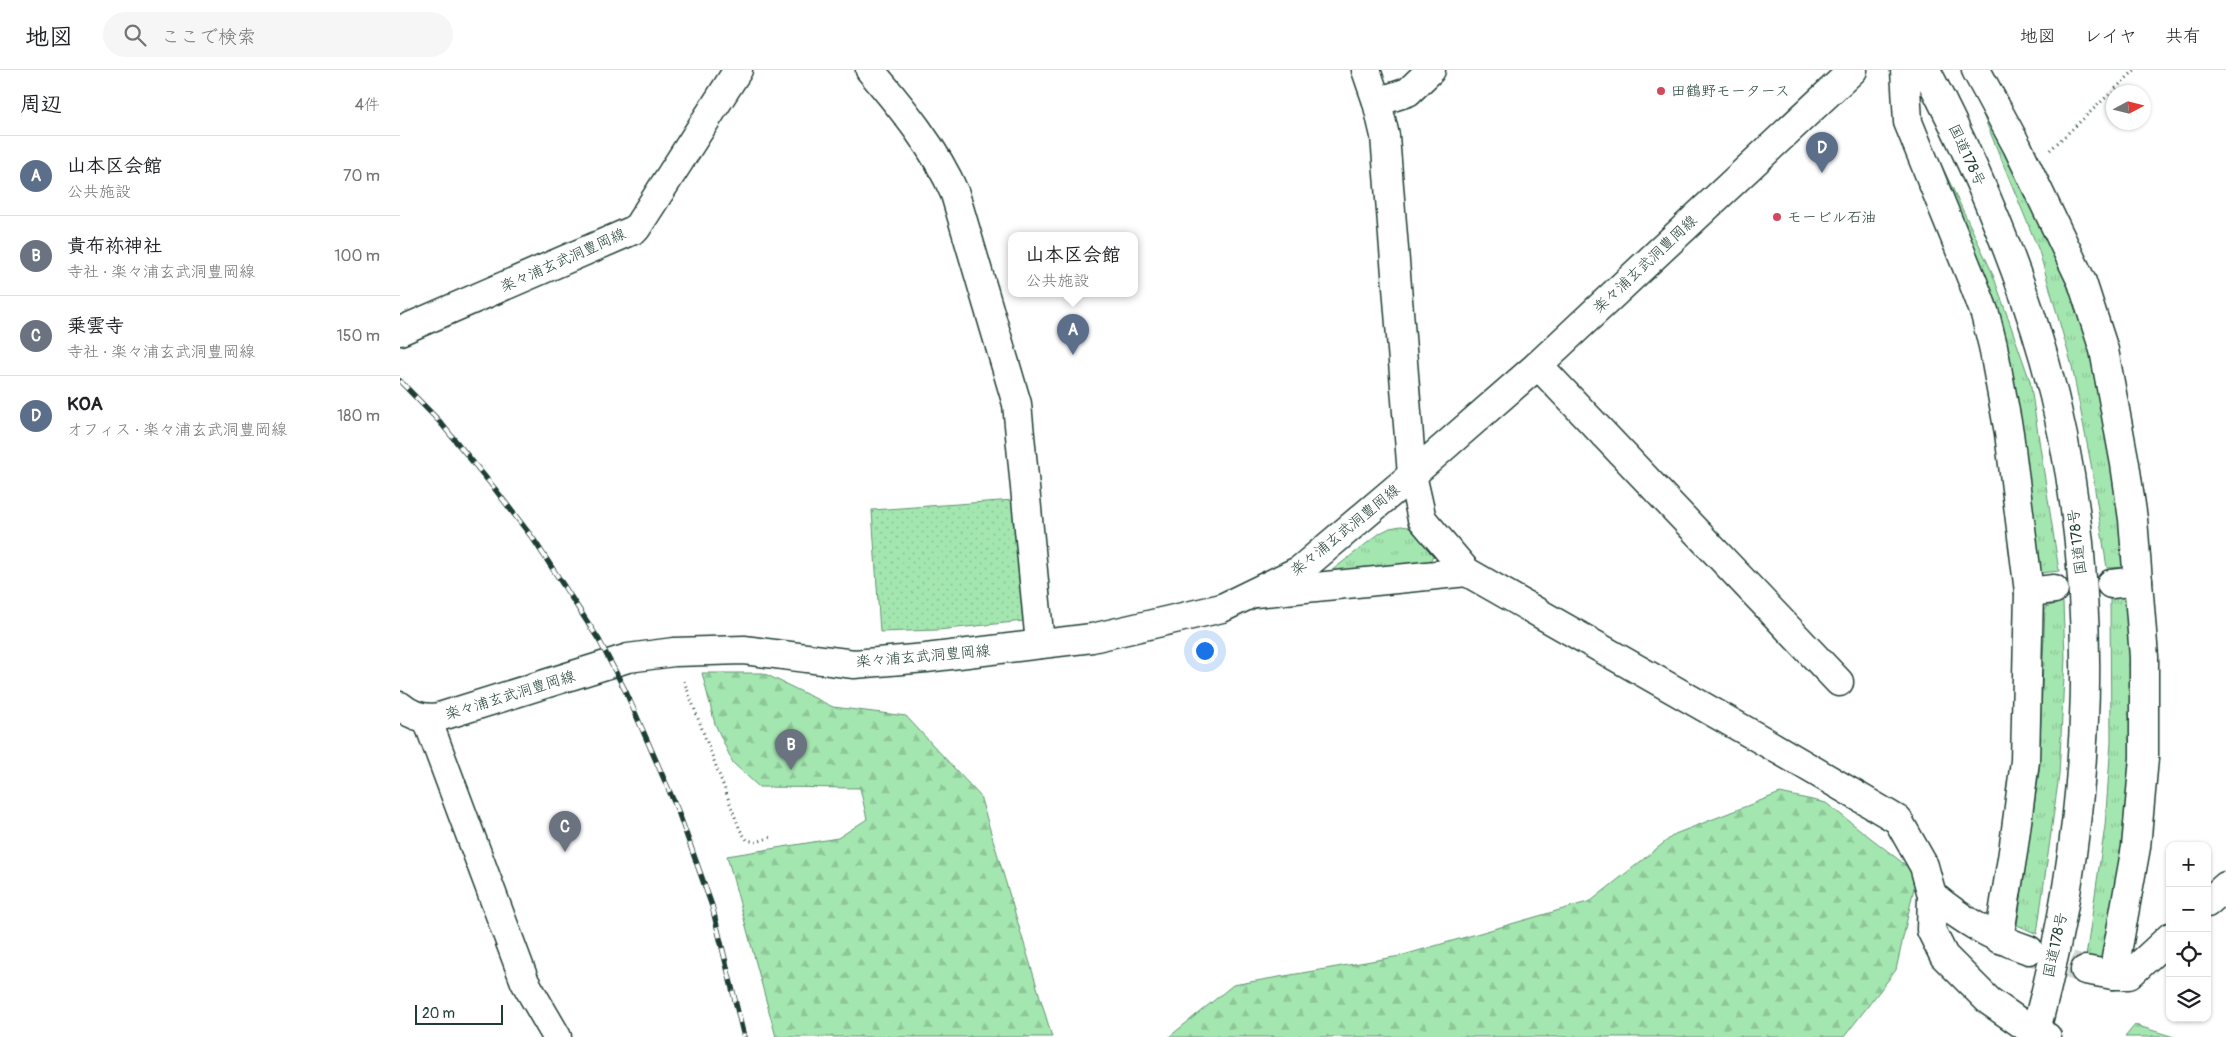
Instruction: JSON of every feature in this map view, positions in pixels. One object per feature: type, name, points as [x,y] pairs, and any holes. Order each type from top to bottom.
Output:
[{"type":"main road","name":"楽々浦玄武洞豊岡線","points":[[400,331],[636,229],[738,70]]},
{"type":"main road","points":[[870,70],[896,101],[945,170],[955,194],[1017,404],[1040,644]]},
{"type":"main road","name":"楽々浦玄武洞豊岡線","points":[[1366,70],[1377,102],[1385,136],[1412,475]]},
{"type":"main road","points":[[1377,102],[1408,92],[1431,70]]},
{"type":"main road","name":"楽々浦玄武洞豊岡線","points":[[400,706],[408,713],[427,719],[628,658],[674,652],[744,650],[854,664],[1092,638],[1222,608],[1300,570],[1412,475],[1538,365],[1853,70]]},
{"type":"main road","points":[[1905,70],[1908,122],[1973,282],[1989,330],[2008,433],[2042,590],[2025,761],[1999,939]]},
{"type":"main road","name":"国道178号","points":[[1926,70],[1983,188],[2026,300],[2044,358],[2058,417],[2077,532],[2086,646],[2081,764],[2075,830],[2065,900],[2039,1036]]},
{"type":"main road","points":[[1976,70],[2029,170],[2082,282],[2104,350],[2125,464],[2144,657],[2144,758],[2136,847],[2113,976]]},
{"type":"main road","points":[[1538,365],[1839,682]]},
{"type":"main road","points":[[1412,475],[1422,519],[1467,572],[1762,740],[1898,820],[1924,866],[1932,895],[1931,930],[1944,956],[1982,995],[2039,1036]]},
{"type":"main road","points":[[1255,593],[1467,572]]},
{"type":"main road","points":[[2111,584],[2138,581]]},
{"type":"main road","points":[[427,719],[525,982],[556,1037]]},
{"type":"main road","points":[[2211,899],[2226,886]]},
{"type":"main road","points":[[1932,895],[1957,916],[1999,939],[2029,950]]},
{"type":"main road","points":[[2085,970],[2113,976],[2129,975],[2166,941]]},
{"type":"path","points":[[2029,170],[2135,70]]},
{"type":"path","points":[[674,652],[740,830],[747,840],[757,842],[774,836]]},
{"type":"green space","points":[[1969,81],[2054,246],[2074,296],[2093,355],[2129,567],[2107,568],[2091,464],[2072,366],[2039,251]]},
{"type":"green space","points":[[1926,132],[1992,272],[2030,381],[2059,571],[2041,573],[2031,494],[2016,413]]},
{"type":"green space","points":[[1014,500],[1024,621],[938,630],[880,632],[872,510]]},
{"type":"green space","points":[[1408,527],[1433,550],[1434,554],[1429,563],[1326,575],[1380,533],[1390,528]]},
{"type":"green space","points":[[2129,596],[2133,685],[2128,834],[2104,958],[2086,957],[2105,826],[2111,742],[2110,599]]},
{"type":"green space","points":[[2063,602],[2065,658],[2059,775],[2037,934],[2017,925],[2039,772],[2045,607]]},
{"type":"green space","points":[[702,673],[763,673],[833,707],[906,716],[980,796],[1052,1037],[776,1037],[727,856],[838,838],[867,819],[860,788],[759,787],[733,763],[715,724]]},
{"type":"green space","points":[[1780,793],[1826,803],[1917,874],[1896,970],[1844,1037],[1169,1037],[1233,985],[1400,956],[1591,901],[1675,834]]},
{"type":"green space","points":[[2135,1025],[2174,1037],[2125,1037]]},
{"type":"tunnel","points":[[2030,951],[2085,970]]},
{"type":"railway","points":[[400,381],[440,422],[495,489],[534,540],[599,640],[626,692],[678,811],[712,906],[744,1037]]},
{"type":"place","name":"田鶴野モータース","points":[[1661,91]]},
{"type":"place","name":"KOA","points":[[1822,173]]},
{"type":"place","name":"モービル石油","points":[[1777,217]]},
{"type":"place","name":"山本区会館","points":[[1073,355]]},
{"type":"place","name":"貴布祢神社","points":[[791,770]]},
{"type":"place","name":"乗雲寺","points":[[565,852]]}]
